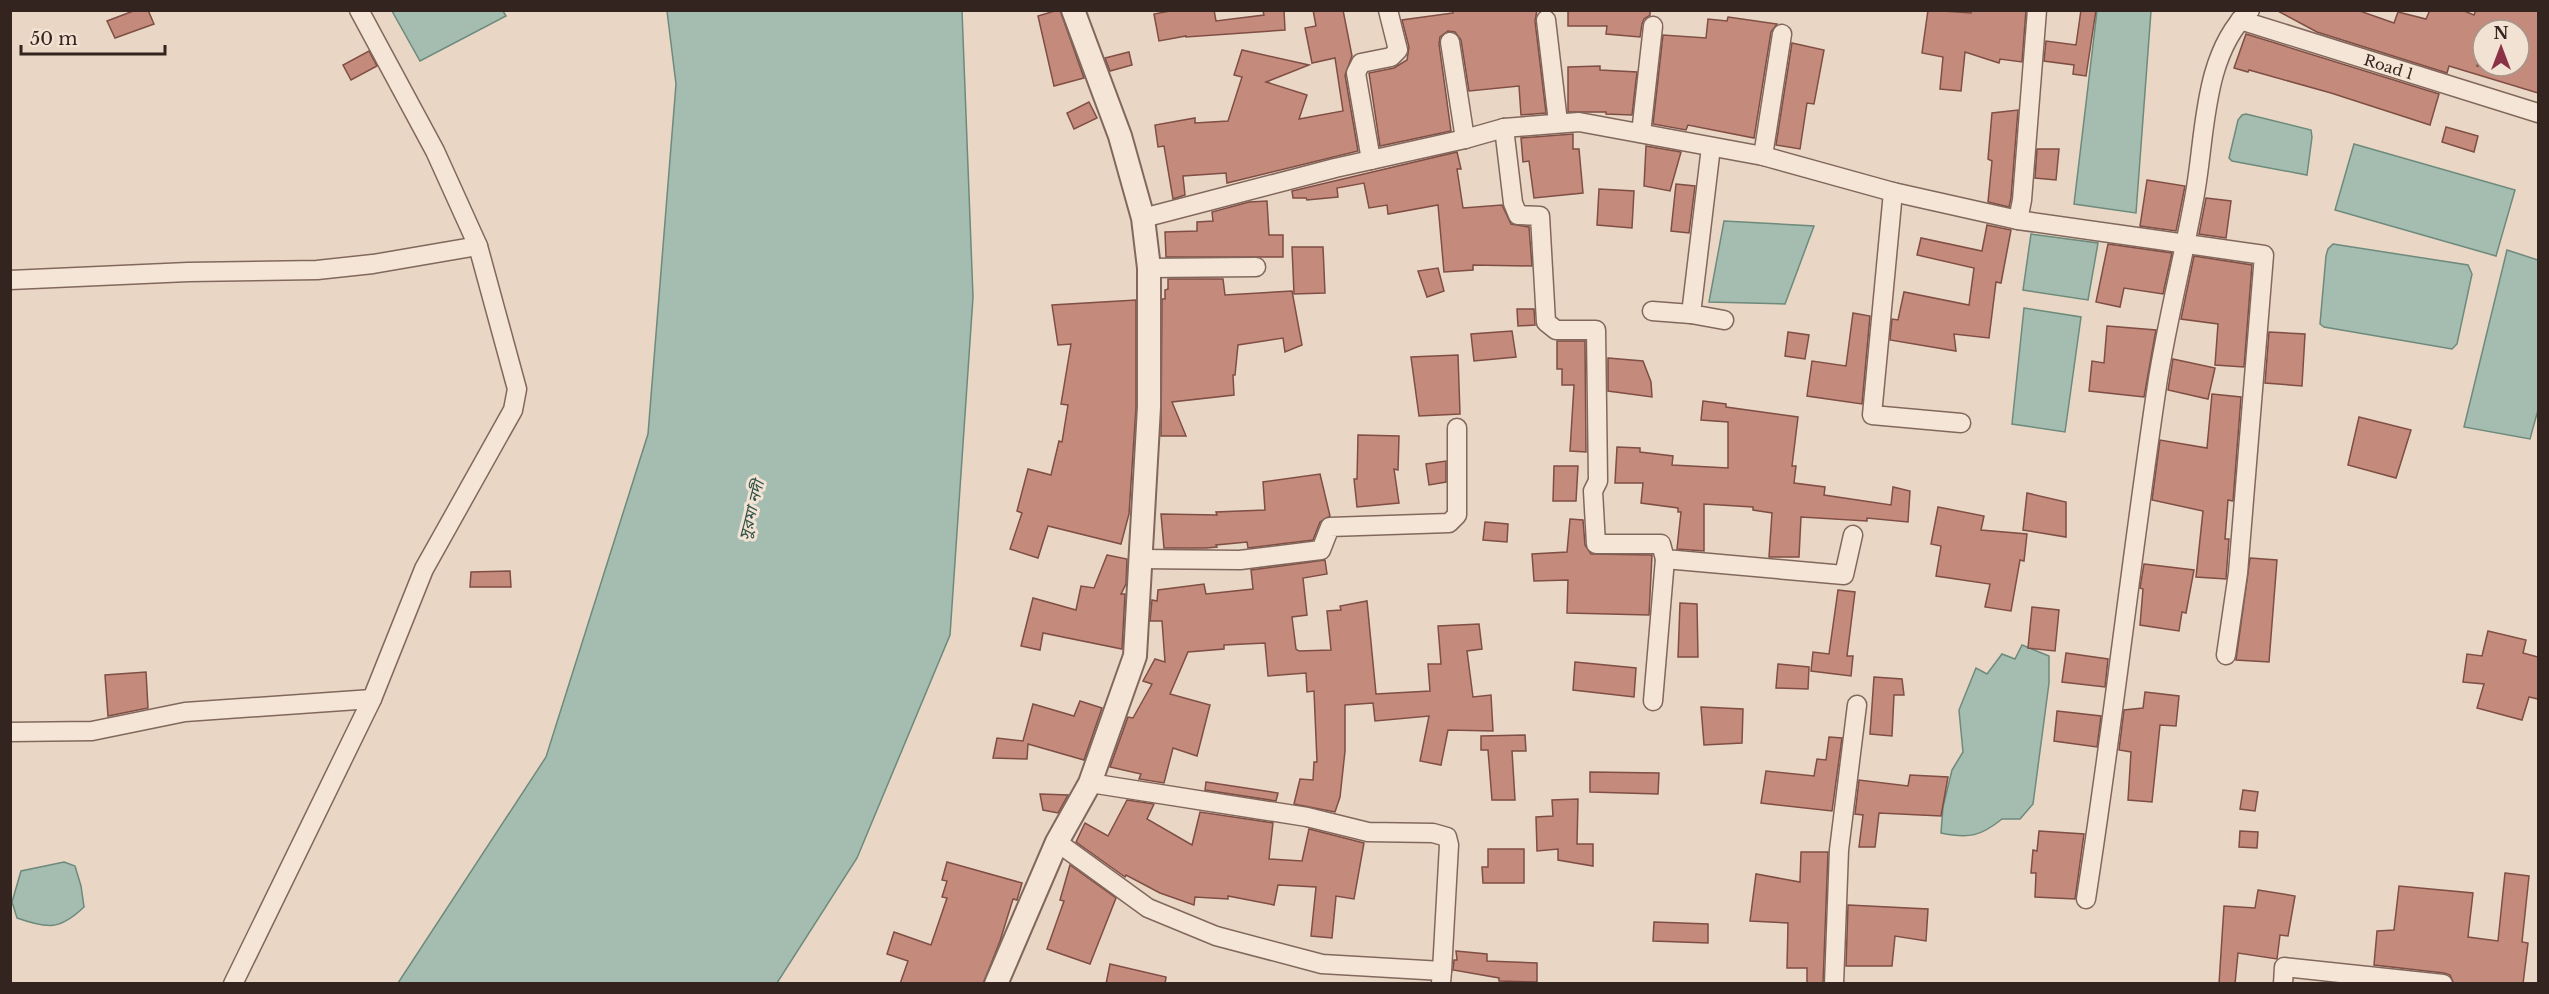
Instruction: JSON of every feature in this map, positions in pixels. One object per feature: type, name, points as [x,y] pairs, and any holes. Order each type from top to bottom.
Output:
[{"type":"street","points":[[233,984],[372,699],[424,569],[513,410],[517,389],[478,246],[435,151],[359,10]]},
{"type":"street","points":[[996,984],[1057,842],[1090,783],[1135,656],[1149,407],[1149,267],[1143,218],[1120,136],[1074,10]]},
{"type":"street","points":[[1371,160],[1356,73],[1361,63],[1391,57],[1398,50],[1389,10]]},
{"type":"street","points":[[2018,220],[2022,200],[2037,10]]},
{"type":"street","points":[[2086,899],[2159,377],[2194,199],[2207,97],[2228,40],[2245,15]]},
{"type":"street","name":"Road 1","points":[[2245,15],[2538,113]]},
{"type":"street","points":[[1546,21],[1558,122]]},
{"type":"street","points":[[1641,132],[1653,26]]},
{"type":"street","points":[[1763,156],[1782,34]]},
{"type":"street","points":[[1450,42],[1466,139]]},
{"type":"street","points":[[1143,218],[1504,128],[1579,122],[1763,156],[1893,192],[2018,220],[2264,255],[2238,573],[2226,655]]},
{"type":"street","points":[[1504,128],[1513,203],[1518,214],[1540,216],[1546,322],[1556,330],[1596,330],[1598,481],[1593,491],[1596,544],[1661,544],[1665,559],[1653,701]]},
{"type":"street","points":[[1690,314],[1711,147]]},
{"type":"street","points":[[1893,192],[1872,415],[1961,423]]},
{"type":"street","points":[[10,280],[188,272],[317,270],[373,264],[478,246]]},
{"type":"street","points":[[1149,267],[1256,267]]},
{"type":"street","points":[[1652,311],[1724,320]]},
{"type":"street","points":[[1140,559],[1240,560],[1321,550],[1330,527],[1449,523],[1457,515],[1457,428]]},
{"type":"street","points":[[1665,559],[1844,575],[1853,535]]},
{"type":"street","points":[[10,732],[92,731],[185,711],[372,699]]},
{"type":"street","points":[[1834,984],[1839,850],[1857,705]]},
{"type":"street","points":[[1057,842],[1148,908],[1216,936],[1322,964],[1442,977],[1449,845],[1447,837],[1433,833],[1368,832],[1307,818],[1090,783]]},
{"type":"street","points":[[2283,984],[2284,967],[2443,984]]},
{"type":"water","points":[[392,11],[503,11],[506,16],[420,61]]},
{"type":"water","name":"সুরমা নদী","points":[[667,11],[962,11],[973,297],[950,635],[857,858],[777,983],[398,983],[546,757],[648,434],[676,84]]},
{"type":"water","points":[[2097,11],[2151,11],[2136,213],[2074,204]]},
{"type":"water","points":[[2246,114],[2311,130],[2307,175],[2232,161],[2229,158],[2238,120]]},
{"type":"water","points":[[2354,144],[2515,190],[2496,256],[2335,210]]},
{"type":"water","points":[[1724,221],[1814,226],[1785,304],[1709,302]]},
{"type":"water","points":[[2031,234],[2098,243],[2088,300],[2023,290]]},
{"type":"water","points":[[2333,244],[2468,265],[2472,274],[2457,344],[2452,349],[2324,327],[2320,324],[2326,256]]},
{"type":"water","points":[[2507,250],[2538,260],[2538,410],[2530,439],[2464,427]]},
{"type":"water","points":[[2024,308],[2081,317],[2065,432],[2012,424]]},
{"type":"water","points":[[2022,645],[2049,656],[2049,683],[2033,804],[2020,819],[2002,819],[1974,835],[1959,836],[1941,833],[1943,807],[1952,770],[1963,752],[1959,710],[1976,668],[1987,674],[2002,654],[2015,659]]},
{"type":"water","points":[[64,862],[75,866],[84,907],[68,920],[53,925],[37,924],[17,918],[12,902],[21,871]]},
{"type":"building","points":[[136,10],[148,10],[154,24],[115,38],[107,21]]},
{"type":"building","points":[[1060,10],[1084,78],[1054,86],[1038,16]]},
{"type":"building","points":[[1175,10],[1214,10],[1216,21],[1264,15],[1263,11],[1284,10],[1285,30],[1186,36],[1159,41],[1154,14]]},
{"type":"building","points":[[1313,10],[1343,10],[1352,56],[1345,75],[1358,151],[1227,183],[1226,173],[1183,176],[1185,195],[1173,199],[1164,146],[1158,147],[1155,125],[1195,118],[1195,123],[1228,121],[1242,77],[1234,75],[1242,50],[1309,65],[1266,82],[1307,95],[1299,119],[1343,111],[1335,58],[1312,63],[1305,28],[1316,26]]},
{"type":"building","points":[[1452,10],[1537,10],[1535,21],[1546,113],[1521,115],[1519,86],[1469,91],[1461,40],[1455,32],[1448,31],[1440,37],[1439,44],[1451,131],[1380,146],[1369,73],[1394,68],[1407,60],[1409,47],[1402,20],[1453,13]]},
{"type":"building","points":[[1568,10],[1650,10],[1650,15],[1644,19],[1640,37],[1606,34],[1607,26],[1568,26]]},
{"type":"building","points":[[1928,10],[1971,13],[1971,10],[2026,10],[2022,62],[2000,59],[1999,63],[1965,52],[1961,91],[1940,89],[1943,57],[1922,53]]},
{"type":"building","points":[[2081,10],[2096,10],[2086,76],[2073,74],[2074,65],[2044,61],[2046,41],[2076,45]]},
{"type":"building","points":[[2276,10],[2357,10],[2394,23],[2398,12],[2426,19],[2430,10],[2462,10],[2474,15],[2476,10],[2538,10],[2538,93],[2489,78],[2531,78],[2531,18],[2471,18],[2471,73],[2449,66],[2447,73],[2317,32]]},
{"type":"building","points":[[1728,17],[1777,24],[1771,32],[1754,138],[1688,125],[1686,130],[1653,124],[1663,35],[1706,38],[1708,19],[1727,21]]},
{"type":"building","points":[[2246,34],[2439,94],[2430,125],[2331,93],[2249,70],[2248,72],[2234,68]]},
{"type":"building","points":[[1792,43],[1824,50],[1814,104],[1807,103],[1800,149],[1776,145]]},
{"type":"building","points":[[369,51],[377,66],[351,80],[343,65]]},
{"type":"building","points":[[1129,52],[1132,65],[1110,71],[1105,58]]},
{"type":"building","points":[[1600,66],[1600,70],[1637,72],[1632,115],[1568,112],[1568,67]]},
{"type":"building","points":[[1089,102],[1097,118],[1074,129],[1067,113]]},
{"type":"building","points":[[2018,110],[2009,207],[1988,202],[1992,161],[1988,159],[1992,113]]},
{"type":"building","points":[[2446,127],[2478,136],[2474,152],[2442,142]]},
{"type":"building","points":[[1573,134],[1573,149],[1579,149],[1583,193],[1534,198],[1529,161],[1523,162],[1521,138]]},
{"type":"building","points":[[1646,146],[1681,152],[1670,191],[1644,186]]},
{"type":"building","points":[[2037,149],[2059,149],[2056,180],[2035,178]]},
{"type":"building","points":[[1457,152],[1461,169],[1457,169],[1463,208],[1502,205],[1511,224],[1529,227],[1532,266],[1473,265],[1473,270],[1444,272],[1438,205],[1388,214],[1387,205],[1369,208],[1364,183],[1337,188],[1338,197],[1307,200],[1306,198],[1293,198],[1292,191]]},
{"type":"building","points":[[2147,180],[2185,186],[2176,231],[2140,226]]},
{"type":"building","points":[[1676,184],[1695,186],[1689,233],[1671,231]]},
{"type":"building","points":[[1599,189],[1634,191],[1632,228],[1597,225]]},
{"type":"building","points":[[2206,198],[2231,201],[2226,238],[2199,234]]},
{"type":"building","points":[[1267,201],[1269,235],[1283,235],[1283,257],[1166,257],[1165,232],[1197,231],[1197,222],[1213,221],[1212,212],[1249,202]]},
{"type":"building","points":[[1987,225],[2011,230],[2001,283],[1996,282],[1989,338],[1954,334],[1956,351],[1890,340],[1892,319],[1898,320],[1904,292],[1969,305],[1974,268],[1917,255],[1921,238],[1982,251]]},
{"type":"building","points":[[2108,244],[2172,253],[2163,294],[2124,288],[2120,307],[2096,302]]},
{"type":"building","points":[[1292,247],[1323,247],[1325,293],[1294,294]]},
{"type":"building","points":[[2194,256],[2252,265],[2244,367],[2215,365],[2218,324],[2181,319]]},
{"type":"building","points":[[1438,268],[1444,291],[1427,297],[1418,271]]},
{"type":"building","points":[[1168,279],[1223,279],[1225,295],[1292,291],[1302,345],[1285,352],[1283,338],[1238,345],[1235,375],[1233,375],[1234,395],[1172,402],[1186,436],[1161,436],[1162,299],[1165,299],[1165,290],[1168,289]]},
{"type":"building","points":[[1136,300],[1136,407],[1129,514],[1121,544],[1048,526],[1038,558],[1010,549],[1022,513],[1017,511],[1028,469],[1051,475],[1059,441],[1062,442],[1068,405],[1061,404],[1071,344],[1058,345],[1052,305]]},
{"type":"building","points":[[1517,309],[1534,309],[1535,325],[1518,326]]},
{"type":"building","points":[[1853,313],[1870,316],[1862,404],[1807,396],[1812,361],[1846,366]]},
{"type":"building","points":[[2107,326],[2156,330],[2144,397],[2089,391],[2092,361],[2104,363]]},
{"type":"building","points":[[1512,331],[1516,357],[1474,361],[1471,334]]},
{"type":"building","points":[[1788,332],[1809,335],[1805,359],[1785,356]]},
{"type":"building","points":[[2269,332],[2305,334],[2302,386],[2265,383]]},
{"type":"building","points":[[1557,341],[1585,341],[1586,452],[1570,451],[1574,385],[1562,385],[1562,369],[1557,369]]},
{"type":"building","points":[[1458,355],[1460,414],[1419,416],[1411,357]]},
{"type":"building","points":[[1608,358],[1643,361],[1651,382],[1652,397],[1608,391]]},
{"type":"building","points":[[2173,359],[2215,368],[2208,399],[2168,390]]},
{"type":"building","points":[[2212,394],[2241,397],[2233,501],[2228,500],[2225,539],[2229,539],[2226,579],[2196,577],[2203,511],[2152,500],[2160,440],[2207,448]]},
{"type":"building","points":[[1703,401],[1726,404],[1726,407],[1798,417],[1792,466],[1796,466],[1794,483],[1825,487],[1824,495],[1891,505],[1893,487],[1910,491],[1908,522],[1867,518],[1867,521],[1801,517],[1799,557],[1769,557],[1772,513],[1753,510],[1753,507],[1704,504],[1704,551],[1677,549],[1681,512],[1678,512],[1678,508],[1641,503],[1643,483],[1615,483],[1617,447],[1640,448],[1640,452],[1673,456],[1672,465],[1728,468],[1728,422],[1701,420]]},
{"type":"building","points":[[2359,417],[2411,430],[2396,478],[2348,465]]},
{"type":"building","points":[[1358,435],[1399,436],[1398,470],[1394,469],[1399,503],[1357,507],[1354,479],[1357,479]]},
{"type":"building","points":[[1446,461],[1446,482],[1429,485],[1426,464]]},
{"type":"building","points":[[1554,466],[1578,466],[1576,501],[1553,501]]},
{"type":"building","points":[[1320,474],[1330,516],[1320,522],[1313,540],[1248,548],[1247,542],[1206,548],[1164,548],[1161,514],[1217,515],[1216,512],[1265,510],[1263,482]]},
{"type":"building","points":[[2027,493],[2066,502],[2066,537],[2023,530]]},
{"type":"building","points":[[1938,507],[1984,516],[1981,530],[2027,534],[2024,561],[2020,560],[2011,611],[1985,607],[1990,584],[1936,576],[1941,546],[1931,544]]},
{"type":"building","points":[[1570,519],[1583,520],[1585,545],[1591,554],[1652,555],[1649,615],[1567,613],[1568,580],[1534,581],[1532,554],[1567,552]]},
{"type":"building","points":[[1485,522],[1508,524],[1507,542],[1483,540]]},
{"type":"building","points":[[1107,555],[1127,559],[1126,584],[1121,594],[1125,594],[1122,649],[1043,633],[1040,650],[1021,646],[1033,598],[1076,610],[1081,586],[1094,588]]},
{"type":"building","points":[[2250,558],[2277,560],[2269,662],[2236,660]]},
{"type":"building","points":[[1325,560],[1327,574],[1303,578],[1307,615],[1292,617],[1296,649],[1299,651],[1331,650],[1327,611],[1341,610],[1340,606],[1367,601],[1376,694],[1430,691],[1428,664],[1441,664],[1438,626],[1479,624],[1482,649],[1467,651],[1473,697],[1491,695],[1493,731],[1448,730],[1441,765],[1420,761],[1429,716],[1375,721],[1373,703],[1345,705],[1345,751],[1340,797],[1335,812],[1294,804],[1300,779],[1313,780],[1314,762],[1317,762],[1314,691],[1307,692],[1306,673],[1268,676],[1265,643],[1224,645],[1224,649],[1188,652],[1170,694],[1210,705],[1197,756],[1173,748],[1164,783],[1139,779],[1141,774],[1110,767],[1128,717],[1133,718],[1152,684],[1143,681],[1155,659],[1165,662],[1162,621],[1150,621],[1152,600],[1157,601],[1158,590],[1204,584],[1206,594],[1253,589],[1251,570]]},
{"type":"building","points":[[2144,564],[2194,570],[2186,613],[2182,612],[2179,631],[2140,625],[2143,589],[2140,588]]},
{"type":"building","points":[[510,571],[511,587],[470,587],[471,572]]},
{"type":"building","points":[[1838,590],[1855,592],[1847,656],[1853,656],[1851,676],[1811,671],[1813,652],[1829,654]]},
{"type":"building","points":[[1680,603],[1697,604],[1698,657],[1678,657]]},
{"type":"building","points":[[2032,607],[2059,610],[2055,651],[2028,648]]},
{"type":"building","points":[[2488,631],[2526,640],[2523,653],[2538,657],[2538,699],[2529,697],[2522,720],[2477,708],[2484,684],[2463,682],[2467,654],[2482,656]]},
{"type":"building","points":[[2066,653],[2108,659],[2105,687],[2062,682]]},
{"type":"building","points":[[1575,662],[1636,668],[1634,697],[1573,690]]},
{"type":"building","points":[[1778,664],[1809,667],[1808,689],[1776,688]]},
{"type":"building","points":[[146,672],[148,708],[108,716],[105,675]]},
{"type":"building","points":[[1874,677],[1902,679],[1904,695],[1894,695],[1892,736],[1870,734]]},
{"type":"building","points":[[2145,692],[2179,696],[2176,726],[2160,725],[2152,802],[2128,800],[2131,752],[2119,750],[2124,710],[2143,708]]},
{"type":"building","points":[[1080,701],[1102,708],[1084,760],[1028,744],[1027,759],[993,758],[997,738],[1023,741],[1033,704],[1074,716]]},
{"type":"building","points":[[1701,707],[1743,709],[1742,743],[1704,745]]},
{"type":"building","points":[[2057,711],[2101,716],[2097,747],[2054,741]]},
{"type":"building","points":[[1525,735],[1526,751],[1512,751],[1515,800],[1492,800],[1488,750],[1481,750],[1481,736]]},
{"type":"building","points":[[1829,737],[1842,738],[1832,811],[1761,803],[1766,771],[1814,776],[1817,759],[1826,760]]},
{"type":"building","points":[[1590,772],[1659,773],[1658,794],[1590,792]]},
{"type":"building","points":[[1910,775],[1948,777],[1941,816],[1879,813],[1875,847],[1859,847],[1863,815],[1855,814],[1859,780],[1908,786]]},
{"type":"building","points":[[1206,782],[1278,793],[1276,801],[1205,790]]},
{"type":"building","points":[[2243,790],[2258,792],[2255,811],[2240,809]]},
{"type":"building","points":[[1040,794],[1068,795],[1058,813],[1043,810]]},
{"type":"building","points":[[1578,799],[1577,844],[1593,844],[1593,866],[1558,860],[1558,849],[1537,851],[1536,817],[1553,816],[1552,800]]},
{"type":"building","points":[[1127,800],[1154,804],[1147,819],[1192,845],[1200,812],[1273,823],[1269,859],[1302,861],[1309,829],[1364,843],[1354,899],[1336,896],[1332,938],[1311,936],[1316,887],[1278,885],[1274,905],[1228,896],[1228,899],[1195,897],[1194,905],[1160,893],[1126,875],[1125,877],[1076,842],[1085,823],[1108,836]]},
{"type":"building","points":[[2039,831],[2084,834],[2075,899],[2035,897],[2036,873],[2031,873],[2033,850],[2037,851]]},
{"type":"building","points":[[2240,831],[2258,832],[2257,848],[2239,847]]},
{"type":"building","points":[[1488,849],[1524,849],[1524,883],[1483,883],[1482,867],[1488,867]]},
{"type":"building","points":[[1801,852],[1828,852],[1823,984],[1807,984],[1807,968],[1787,968],[1788,923],[1750,921],[1756,874],[1800,882]]},
{"type":"building","points":[[947,862],[1022,883],[1017,900],[1013,899],[983,984],[900,984],[908,961],[887,954],[894,932],[931,945],[947,898],[942,897],[947,881],[942,880]]},
{"type":"building","points":[[1070,865],[1116,898],[1090,964],[1047,949],[1064,901],[1060,900]]},
{"type":"building","points":[[2505,873],[2529,876],[2522,942],[2528,943],[2523,984],[2454,984],[2450,975],[2444,973],[2374,965],[2377,931],[2394,930],[2399,886],[2473,893],[2468,937],[2498,941]]},
{"type":"building","points":[[2258,890],[2295,896],[2288,936],[2280,935],[2277,959],[2238,953],[2235,984],[2219,984],[2224,906],[2255,908]]},
{"type":"building","points":[[1848,905],[1928,909],[1926,941],[1895,936],[1892,966],[1846,966]]},
{"type":"building","points":[[1654,922],[1708,924],[1708,943],[1653,941]]},
{"type":"building","points":[[1456,951],[1487,954],[1487,961],[1537,963],[1537,982],[1499,981],[1499,978],[1453,970],[1454,960],[1457,960]]},
{"type":"building","points":[[1110,964],[1166,977],[1165,984],[1106,984]]}]
